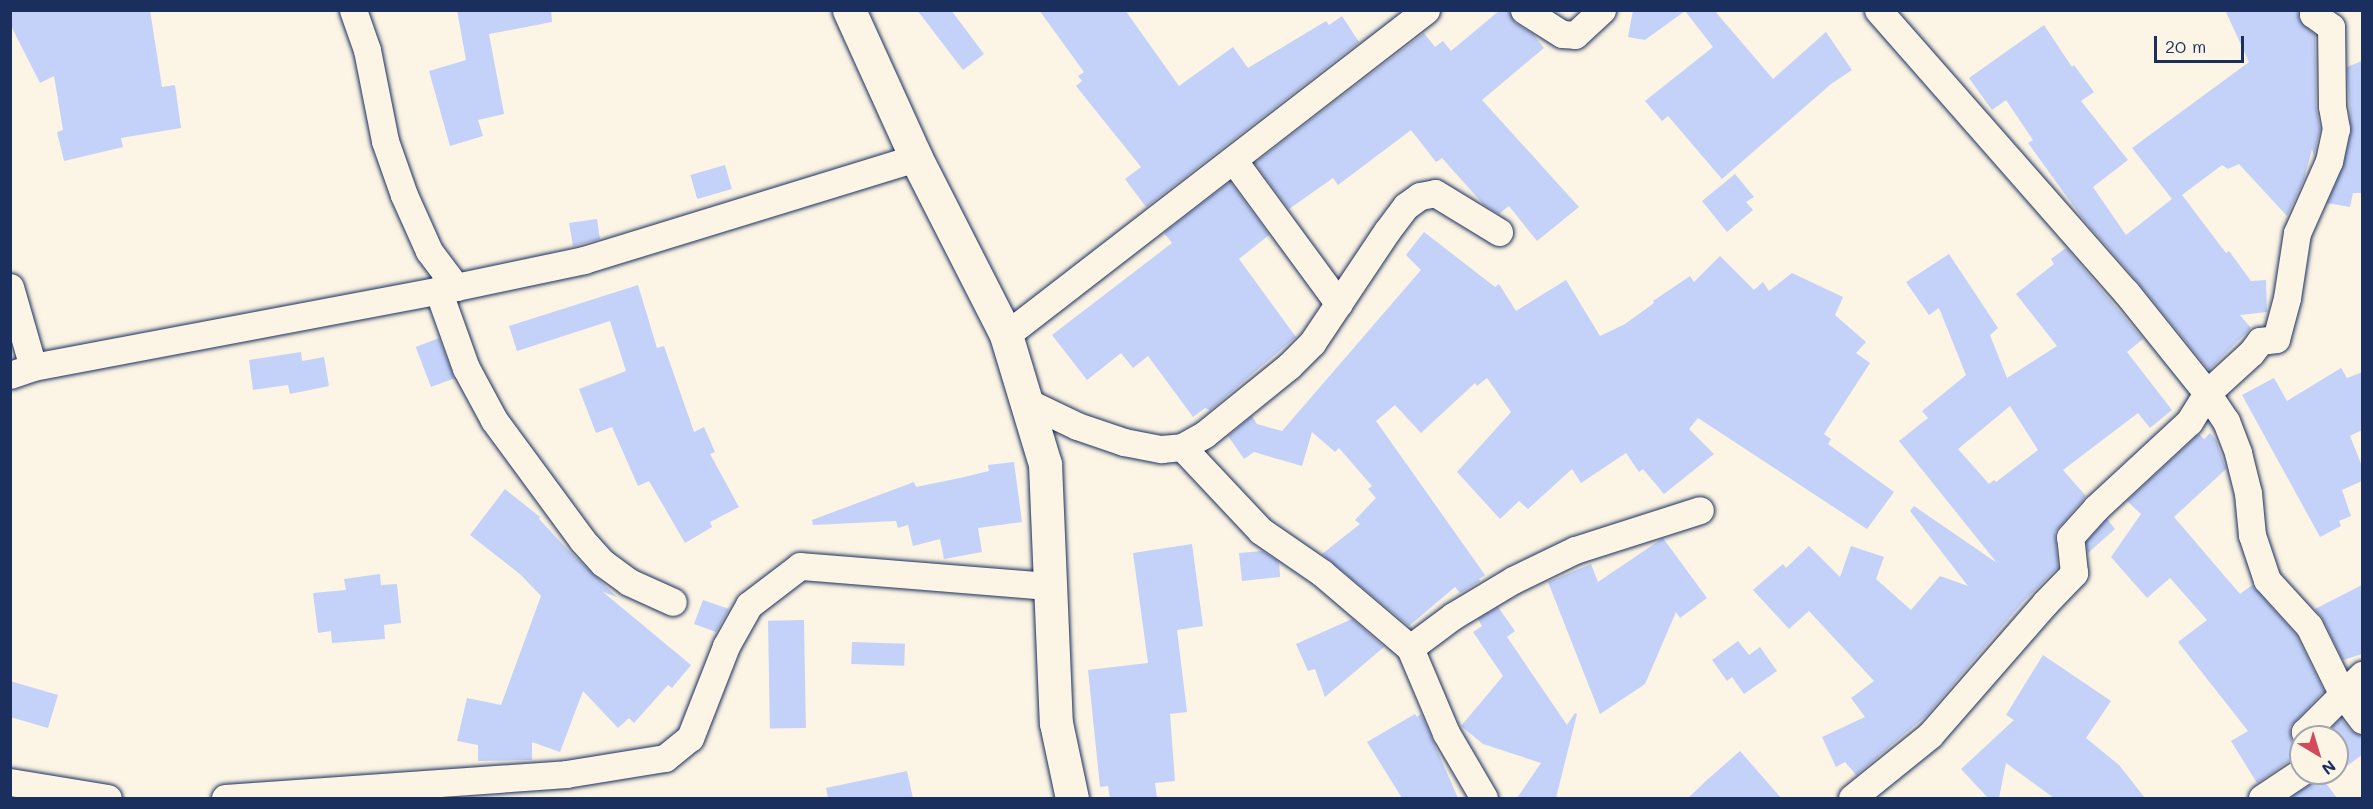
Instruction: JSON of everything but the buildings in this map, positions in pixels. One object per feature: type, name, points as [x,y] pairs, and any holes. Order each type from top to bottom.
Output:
[{"type":"street","points":[[353,10],[367,50],[385,141],[404,195],[447,289],[466,368],[494,420],[582,540],[603,563],[628,582],[673,602]]},
{"type":"street","points":[[849,10],[916,158],[1006,335],[1045,464],[1056,723],[1072,798]]},
{"type":"street","points":[[1006,335],[1234,161],[1426,10]]},
{"type":"street","points":[[1524,10],[1562,34],[1575,34],[1602,10]]},
{"type":"street","points":[[1878,10],[2126,291],[2207,393],[2226,421],[2238,453],[2248,493],[2252,535],[2267,580],[2309,626],[2342,693],[2362,720]]},
{"type":"street","points":[[1852,798],[1930,735],[2044,603],[2074,573],[2070,537],[2096,508],[2189,422],[2207,393],[2260,341],[2276,339],[2288,298],[2297,233],[2329,161],[2336,129],[2332,106],[2331,27],[2313,14],[2314,10]]},
{"type":"street","points":[[10,287],[22,371],[447,289],[584,260],[916,158]]},
{"type":"street","points":[[1234,161],[1339,304]]},
{"type":"street","points":[[1027,402],[1077,426],[1124,442],[1161,449],[1182,447],[1206,434],[1289,366],[1312,343],[1387,231],[1406,206],[1420,196],[1434,194],[1499,232]]},
{"type":"street","points":[[1182,447],[1261,531],[1322,573],[1410,648],[1446,733],[1484,798]]},
{"type":"street","points":[[1410,648],[1453,616],[1513,580],[1575,550],[1700,510]]},
{"type":"street","points":[[225,798],[565,786],[665,759],[690,738],[726,646],[749,605],[800,566],[1050,586]]},
{"type":"street","points":[[2312,725],[2362,675]]},
{"type":"street","points":[[2262,798],[2289,780]]},
{"type":"street","points":[[10,782],[108,798]]}]
